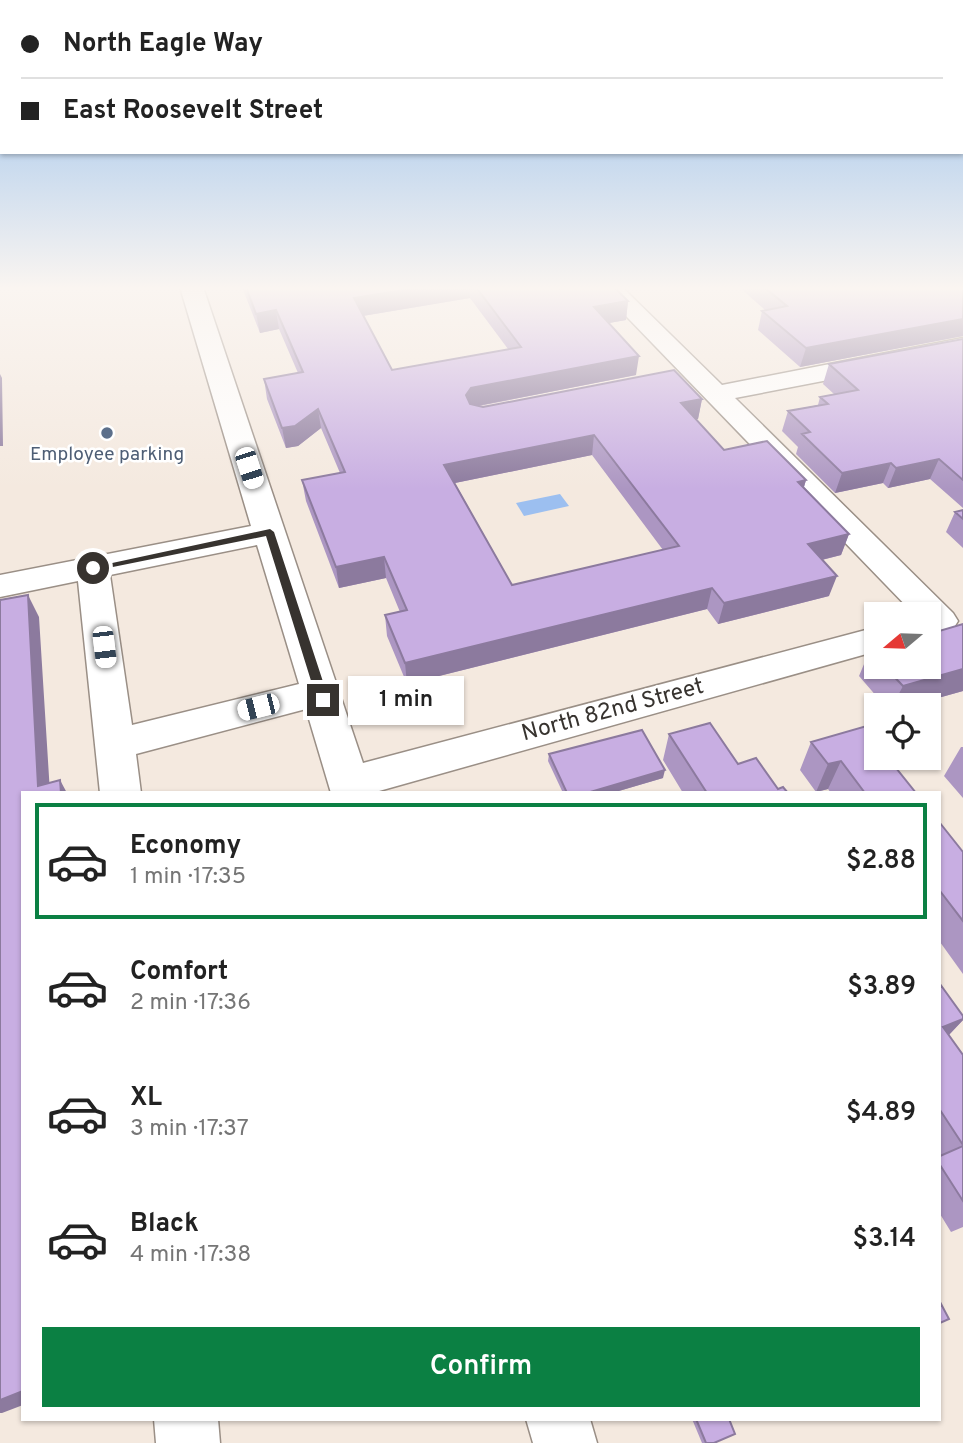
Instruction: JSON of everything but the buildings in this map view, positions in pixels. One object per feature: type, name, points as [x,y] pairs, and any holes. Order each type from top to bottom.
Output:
[{"type":"street","points":[[213,354],[350,788]]},
{"type":"street","points":[[668,354],[692,382],[944,620]]},
{"type":"street","points":[[692,382],[900,354]]},
{"type":"street","points":[[0,586],[270,532]]},
{"type":"street","points":[[93,568],[121,791]]},
{"type":"street","name":"North 82nd Street","points":[[350,788],[864,643]]},
{"type":"street","points":[[116,744],[320,692]]},
{"type":"street","points":[[186,1421],[188,1443]]},
{"type":"street","points":[[559,1421],[565,1443]]},
{"type":"water","points":[[560,494],[569,506],[524,516],[516,503]]},
{"type":"place","name":"Employee parking","points":[[107,433]]},
{"type":"route","points":[[93,568],[270,532],[323,700]]}]
